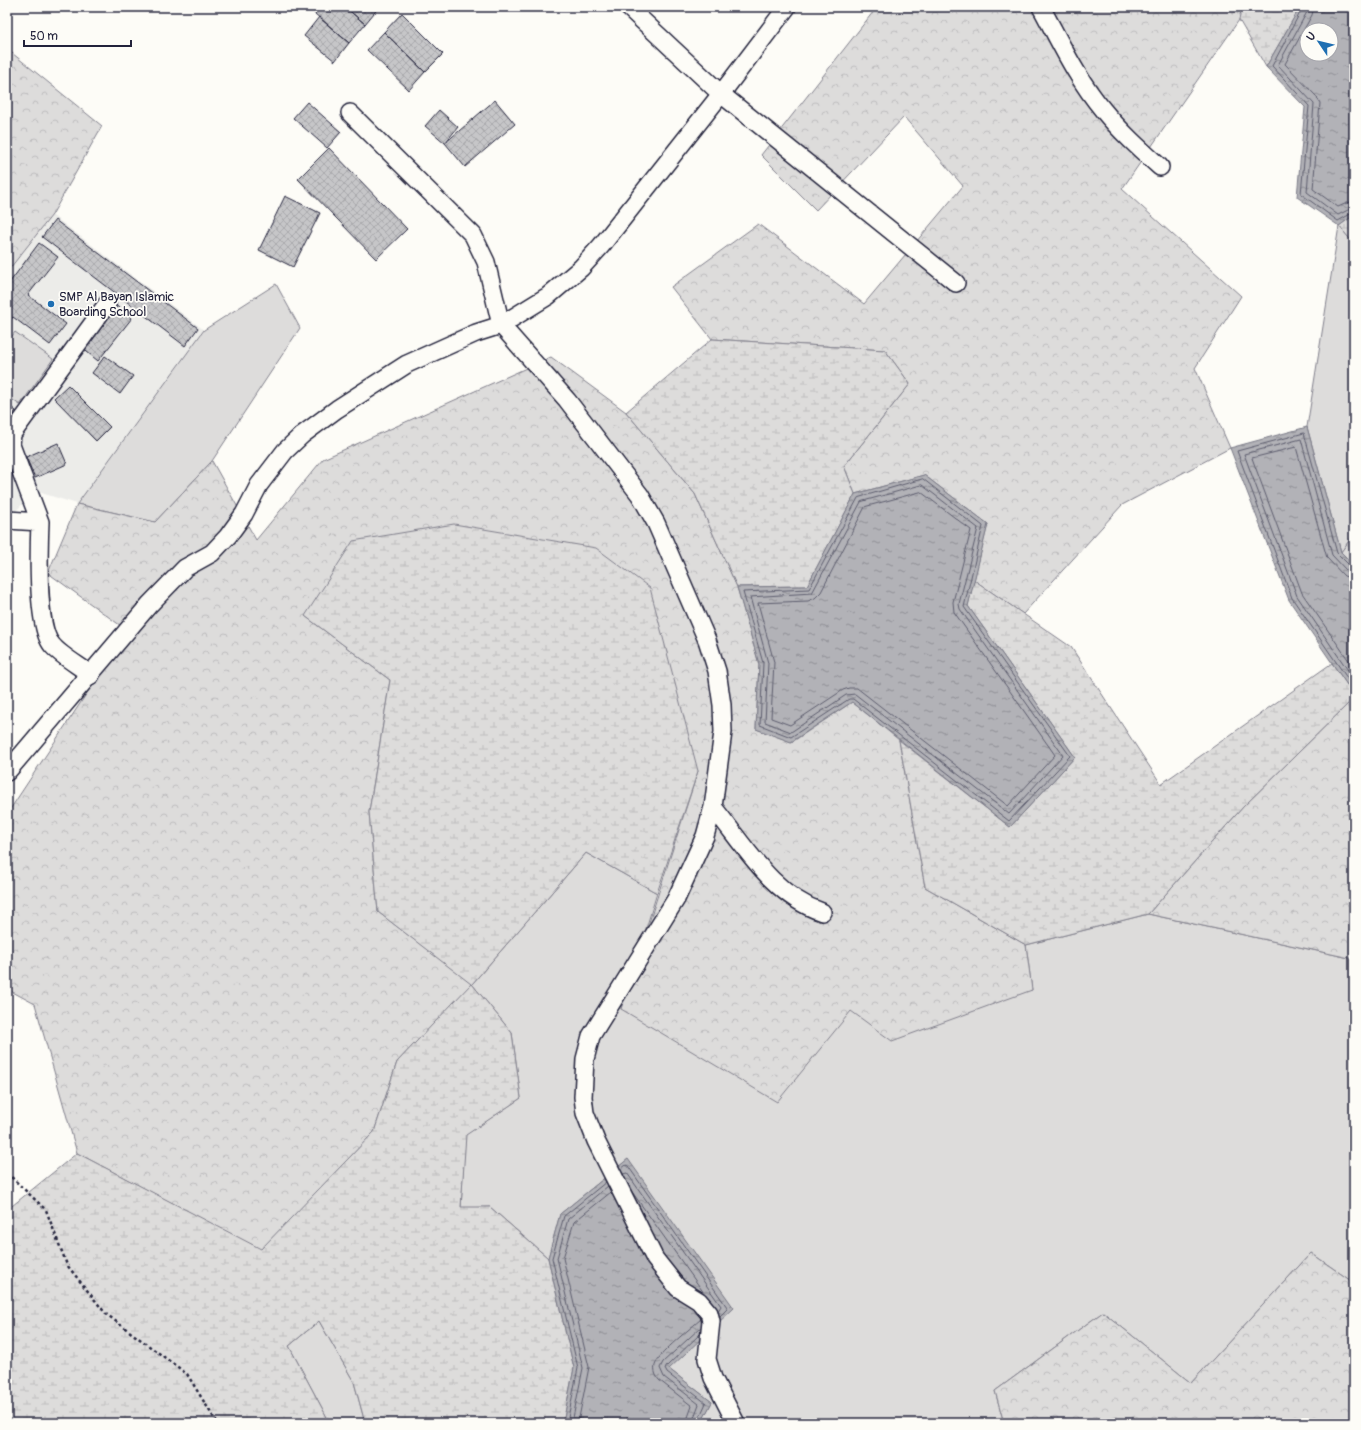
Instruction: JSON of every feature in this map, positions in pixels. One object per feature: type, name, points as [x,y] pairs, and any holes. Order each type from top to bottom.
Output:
[{"type":"street","points":[[628,7],[721,94],[956,283]]},
{"type":"street","points":[[7,772],[149,605],[185,568],[212,553],[228,536],[244,514],[259,485],[285,452],[302,435],[337,409],[407,364],[476,333],[502,325],[548,296],[581,268],[601,246],[721,94],[787,7]]},
{"type":"street","points":[[1041,7],[1075,69],[1102,109],[1121,132],[1160,167]]},
{"type":"street","points":[[350,113],[473,235],[486,262],[502,325],[567,400],[640,495],[656,523],[707,640],[717,671],[722,705],[723,732],[713,807],[705,836],[676,900],[591,1036],[584,1059],[583,1097],[585,1113],[596,1141],[655,1259],[678,1288],[699,1301],[709,1313],[711,1321],[707,1358],[713,1378],[736,1423]]},
{"type":"street","points":[[91,675],[52,646],[46,636],[38,571],[40,522],[11,445],[12,434],[107,304]]},
{"type":"street","points":[[7,520],[40,522]]},
{"type":"street","points":[[713,807],[777,887],[806,907],[822,912]]},
{"type":"path","points":[[7,1173],[46,1210],[67,1265],[106,1314],[187,1374],[217,1423]]},
{"type":"shaded area","points":[[52,215],[204,330],[77,504],[35,491],[13,514],[7,513],[7,272]]},
{"type":"green space","points":[[877,7],[1242,7],[1239,20],[1122,189],[1241,296],[1195,368],[1230,448],[1122,505],[1023,614],[974,580],[988,524],[924,475],[855,494],[844,466],[910,384],[885,350],[712,339],[671,287],[758,224],[864,304],[963,186],[904,117],[816,210],[761,155]]},
{"type":"green space","points":[[1242,7],[1300,7],[1266,67],[1239,20]]},
{"type":"green space","points":[[7,49],[102,126],[52,215],[7,272]]},
{"type":"green space","points":[[1354,215],[1354,244],[1339,226]]},
{"type":"green space","points":[[1339,226],[1354,244],[1354,534],[1341,552],[1307,427]]},
{"type":"green space","points":[[276,284],[300,328],[212,461],[155,522],[77,504],[204,330]]},
{"type":"green space","points":[[15,332],[53,359],[20,405],[7,396],[7,343]]},
{"type":"green space","points":[[712,339],[885,350],[910,384],[844,466],[855,494],[807,586],[737,587],[695,494],[626,412]]},
{"type":"green space","points":[[551,357],[626,412],[695,494],[737,587],[759,664],[756,729],[792,742],[852,702],[899,740],[925,887],[1026,945],[1032,990],[892,1041],[851,1011],[777,1102],[621,1009],[698,771],[305,616],[390,680],[369,812],[378,912],[472,984],[397,1062],[374,1132],[261,1250],[77,1153],[35,1004],[7,989],[7,814],[128,631],[48,573],[77,504],[155,522],[212,461],[256,540],[323,459]]},
{"type":"green space","points":[[454,524],[596,548],[650,588],[698,771],[657,893],[586,853],[472,984],[512,1033],[521,1098],[466,1135],[461,1207],[490,1207],[548,1258],[574,1368],[563,1423],[365,1423],[354,1382],[319,1321],[289,1346],[330,1423],[7,1423],[7,1210],[77,1153],[261,1249],[374,1132],[397,1062],[471,984],[378,912],[369,812],[390,680],[305,616],[353,541]]},
{"type":"green space","points":[[1354,534],[1354,565],[1341,552]]},
{"type":"green space","points":[[974,580],[1071,647],[1161,784],[1332,663],[1354,695],[1354,698],[1243,807],[1148,914],[1026,945],[925,887],[899,740],[1010,827],[1075,757],[968,606]]},
{"type":"green space","points":[[1354,698],[1354,959],[1148,914],[1243,807]]},
{"type":"green space","points":[[586,853],[657,893],[621,1009],[851,1010],[1032,990],[1026,945],[1148,914],[1354,959],[1354,1283],[1311,1253],[1191,1383],[1103,1312],[995,1391],[1004,1423],[701,1423],[712,1402],[669,1369],[628,1159],[560,1214],[548,1258],[490,1207],[461,1208],[465,1135],[521,1098],[512,1033],[472,984]]},
{"type":"green space","points":[[1311,1253],[1354,1283],[1354,1423],[1004,1423],[995,1391],[1103,1312],[1191,1383]]},
{"type":"green space","points":[[319,1321],[354,1382],[365,1423],[330,1423],[289,1346]]},
{"type":"water","points":[[1300,7],[1354,7],[1354,215],[1339,226],[1297,197],[1305,107],[1266,67]]},
{"type":"water","points":[[1307,427],[1341,552],[1354,565],[1354,695],[1289,600],[1230,448]]},
{"type":"water","points":[[924,475],[988,524],[968,606],[1075,757],[1010,827],[852,702],[791,742],[756,729],[759,664],[737,587],[807,586],[855,494]]},
{"type":"water","points":[[628,1159],[734,1308],[669,1369],[712,1402],[701,1423],[563,1423],[574,1368],[548,1258],[560,1214]]},
{"type":"building","points":[[345,7],[365,24],[349,43],[308,8]]},
{"type":"building","points":[[345,7],[379,7],[365,24]]},
{"type":"building","points":[[402,13],[443,54],[425,72],[384,32]]},
{"type":"building","points":[[319,17],[349,43],[335,61],[304,36]]},
{"type":"building","points":[[384,32],[425,72],[409,90],[367,50]]},
{"type":"building","points":[[495,100],[515,124],[465,167],[445,143]]},
{"type":"building","points":[[307,102],[341,132],[327,148],[293,118]]},
{"type":"building","points":[[439,110],[458,127],[445,143],[425,126]]},
{"type":"building","points":[[329,148],[407,229],[376,259],[298,179]]},
{"type":"building","points":[[285,196],[320,213],[293,267],[259,250]]},
{"type":"building","points":[[55,220],[198,328],[185,346],[42,237]]},
{"type":"building","points":[[39,243],[58,257],[28,295],[66,324],[50,345],[13,317],[7,324],[7,286]]},
{"type":"building","points":[[114,304],[132,318],[98,361],[81,347]]},
{"type":"building","points":[[105,356],[133,376],[120,394],[92,373]]},
{"type":"building","points":[[68,385],[110,427],[96,441],[54,398]]},
{"type":"building","points":[[7,404],[16,411],[7,422]]},
{"type":"building","points":[[58,443],[67,464],[35,478],[26,457]]},
{"type":"place","name":"SMP Al Bayan Islamic Boarding School","points":[[51,304]]}]
